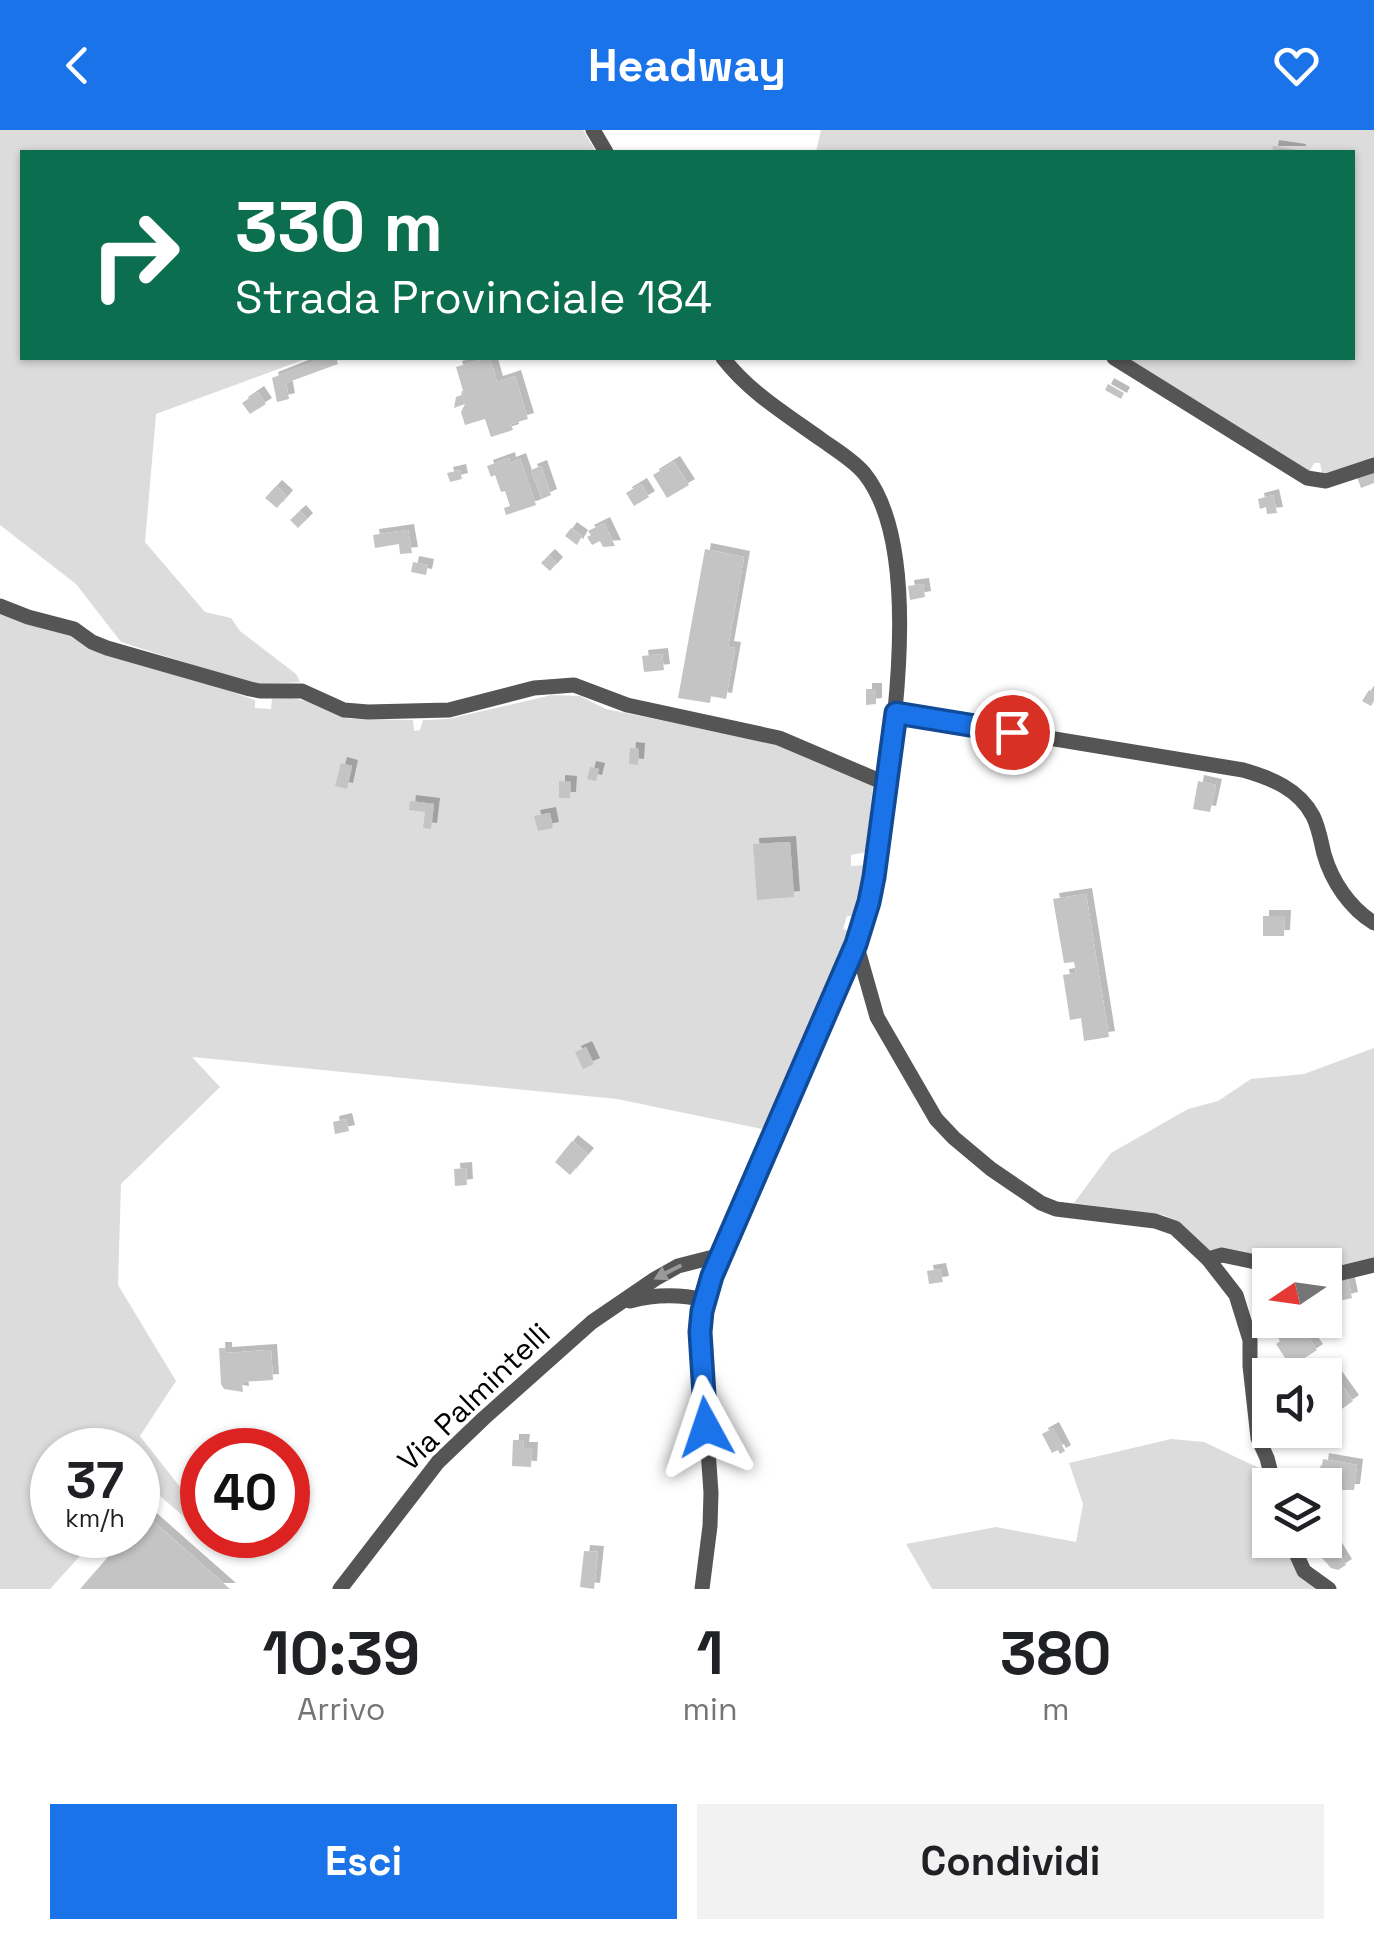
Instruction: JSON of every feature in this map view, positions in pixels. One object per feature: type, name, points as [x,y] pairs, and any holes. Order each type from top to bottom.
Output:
[{"type":"street","points":[[702,1589],[711,1492],[700,1322],[721,1255],[856,944],[869,902],[896,713],[900,610],[888,520],[864,473],[761,396],[725,360]]},
{"type":"street","points":[[1117,360],[1306,478],[1326,481],[1374,465]]},
{"type":"street","points":[[0,606],[74,629],[107,648],[260,691],[310,693],[344,710],[449,710],[534,688],[574,685],[627,705],[780,738],[887,784]]},
{"type":"street","points":[[896,713],[1268,777],[1286,786],[1314,816],[1330,873],[1358,910],[1374,923]]},
{"type":"street","points":[[856,944],[877,1017],[936,1119],[954,1138],[1041,1203],[1056,1209],[1155,1221],[1175,1228],[1208,1259],[1236,1296],[1250,1340],[1258,1438],[1270,1468]]},
{"type":"street","name":"Via Palmintelli","points":[[340,1589],[438,1462],[592,1322],[678,1266],[721,1255]]},
{"type":"street","points":[[1208,1259],[1222,1255],[1252,1262]]},
{"type":"street","points":[[1342,1273],[1374,1266]]},
{"type":"street","points":[[622,1303],[670,1294],[705,1300]]},
{"type":"street","points":[[1298,1558],[1304,1570],[1329,1589]]},
{"type":"shaded area","points":[[0,130],[583,130],[595,150],[20,150],[20,360],[303,360],[156,414],[145,542],[205,612],[231,618],[240,631],[296,674],[300,682],[255,685],[121,642],[76,584],[0,525]]},
{"type":"shaded area","points":[[821,130],[1374,130],[1374,460],[1323,478],[1320,463],[1314,463],[1309,473],[1129,360],[1355,360],[1355,150],[816,150]]},
{"type":"shaded area","points":[[0,610],[255,700],[255,708],[271,709],[272,699],[291,698],[349,719],[413,720],[414,731],[420,730],[423,720],[448,719],[552,695],[580,696],[606,709],[772,743],[873,785],[866,852],[851,855],[851,866],[865,865],[856,916],[847,916],[843,929],[848,931],[762,1129],[617,1099],[192,1057],[220,1087],[121,1184],[118,1285],[176,1381],[145,1428],[30,1428],[30,1558],[78,1558],[50,1589],[0,1589]]},
{"type":"shaded area","points":[[1374,1048],[1374,1260],[1342,1267],[1342,1248],[1252,1248],[1252,1257],[1206,1249],[1180,1223],[1164,1215],[1074,1203],[1111,1153],[1188,1109],[1218,1101],[1251,1079],[1304,1074]]},
{"type":"shaded area","points":[[1171,1439],[1204,1442],[1259,1468],[1252,1468],[1252,1558],[1296,1558],[1318,1589],[932,1589],[906,1544],[996,1527],[1076,1542],[1083,1504],[1069,1463]]},
{"type":"shaded area","points":[[160,1461],[180,1487],[180,1513],[160,1496]]},
{"type":"building","points":[[318,360],[337,360],[338,364],[286,383],[289,399],[277,402],[272,378]]},
{"type":"building","points":[[491,360],[497,382],[515,376],[528,419],[511,424],[513,430],[491,437],[485,419],[465,425],[461,412],[465,404],[454,408],[456,397],[464,394],[456,367]]},
{"type":"building","points":[[1108,384],[1124,393],[1121,399],[1105,390]]},
{"type":"building","points":[[258,392],[266,404],[250,414],[242,403]]},
{"type":"building","points":[[509,458],[510,463],[520,459],[536,505],[506,515],[504,508],[510,506],[505,491],[501,492],[487,466]]},
{"type":"building","points":[[674,462],[689,485],[667,498],[653,475]]},
{"type":"building","points":[[541,466],[551,495],[542,499],[531,470]]},
{"type":"building","points":[[460,470],[462,479],[450,482],[447,473]]},
{"type":"building","points":[[1374,472],[1374,483],[1361,488],[1357,477]]},
{"type":"building","points":[[641,484],[649,497],[634,506],[626,493]]},
{"type":"building","points":[[276,486],[287,496],[277,508],[265,498]]},
{"type":"building","points":[[1273,495],[1277,513],[1267,514],[1266,507],[1260,509],[1258,499]]},
{"type":"building","points":[[300,511],[307,519],[298,528],[290,520]]},
{"type":"building","points":[[604,523],[615,546],[603,547],[600,541],[592,545],[587,537],[591,535],[588,531]]},
{"type":"building","points":[[571,528],[582,536],[577,545],[565,536]]},
{"type":"building","points":[[408,530],[412,553],[400,554],[399,544],[375,548],[373,535]]},
{"type":"building","points":[[705,549],[744,557],[728,647],[735,648],[726,699],[711,696],[710,703],[678,698]]},
{"type":"building","points":[[549,555],[557,563],[550,571],[541,563]]},
{"type":"building","points":[[413,562],[428,565],[426,575],[411,572]]},
{"type":"building","points":[[923,584],[925,597],[910,600],[908,586]]},
{"type":"building","points":[[662,654],[664,670],[644,672],[642,656]]},
{"type":"building","points":[[866,689],[876,689],[876,704],[866,705]]},
{"type":"building","points":[[1369,690],[1374,693],[1371,706],[1362,701]]},
{"type":"building","points":[[630,748],[639,749],[638,765],[629,764]]},
{"type":"building","points":[[341,763],[352,766],[347,789],[335,786]]},
{"type":"building","points":[[590,767],[599,769],[596,781],[587,779]]},
{"type":"building","points":[[559,781],[571,782],[570,798],[559,798]]},
{"type":"building","points":[[1198,781],[1216,785],[1210,812],[1193,809]]},
{"type":"building","points":[[410,801],[434,804],[431,829],[423,828],[425,812],[409,810]]},
{"type":"building","points":[[550,813],[553,828],[538,831],[534,816]]},
{"type":"building","points":[[790,842],[794,897],[757,900],[753,844]]},
{"type":"building","points":[[1086,894],[1109,1037],[1084,1041],[1081,1018],[1070,1020],[1063,975],[1076,973],[1074,962],[1064,963],[1053,899]]},
{"type":"building","points":[[1263,916],[1285,916],[1284,936],[1263,936]]},
{"type":"building","points":[[586,1047],[594,1064],[583,1069],[575,1052]]},
{"type":"building","points":[[346,1119],[349,1131],[335,1134],[333,1122]]},
{"type":"building","points":[[572,1141],[588,1154],[570,1175],[555,1162]]},
{"type":"building","points":[[466,1168],[467,1185],[455,1186],[454,1169]]},
{"type":"building","points":[[940,1269],[943,1282],[929,1284],[927,1271]]},
{"type":"building","points":[[1348,1279],[1352,1298],[1342,1300],[1342,1280]]},
{"type":"building","points":[[1278,1338],[1309,1338],[1317,1350],[1305,1358],[1285,1358],[1276,1344]]},
{"type":"building","points":[[219,1348],[226,1348],[226,1353],[271,1350],[273,1380],[242,1382],[243,1392],[224,1389]]},
{"type":"building","points":[[1342,1386],[1353,1401],[1342,1409]]},
{"type":"building","points":[[1053,1428],[1065,1451],[1060,1454],[1058,1450],[1052,1453],[1042,1434]]},
{"type":"building","points":[[513,1440],[524,1440],[523,1448],[532,1448],[531,1467],[512,1466]]},
{"type":"building","points":[[1323,1459],[1357,1465],[1354,1490],[1342,1490],[1342,1468],[1322,1468]]},
{"type":"building","points":[[160,1527],[180,1545],[180,1558],[195,1558],[230,1589],[80,1589],[107,1558],[160,1558]]},
{"type":"building","points":[[584,1551],[598,1552],[594,1589],[580,1587]]},
{"type":"building","points":[[1322,1558],[1342,1558],[1346,1565],[1338,1570]]},
{"type":"route","points":[[706,1427],[700,1354],[702,1311],[712,1276],[856,944],[878,852],[896,713],[1012,732]]}]
